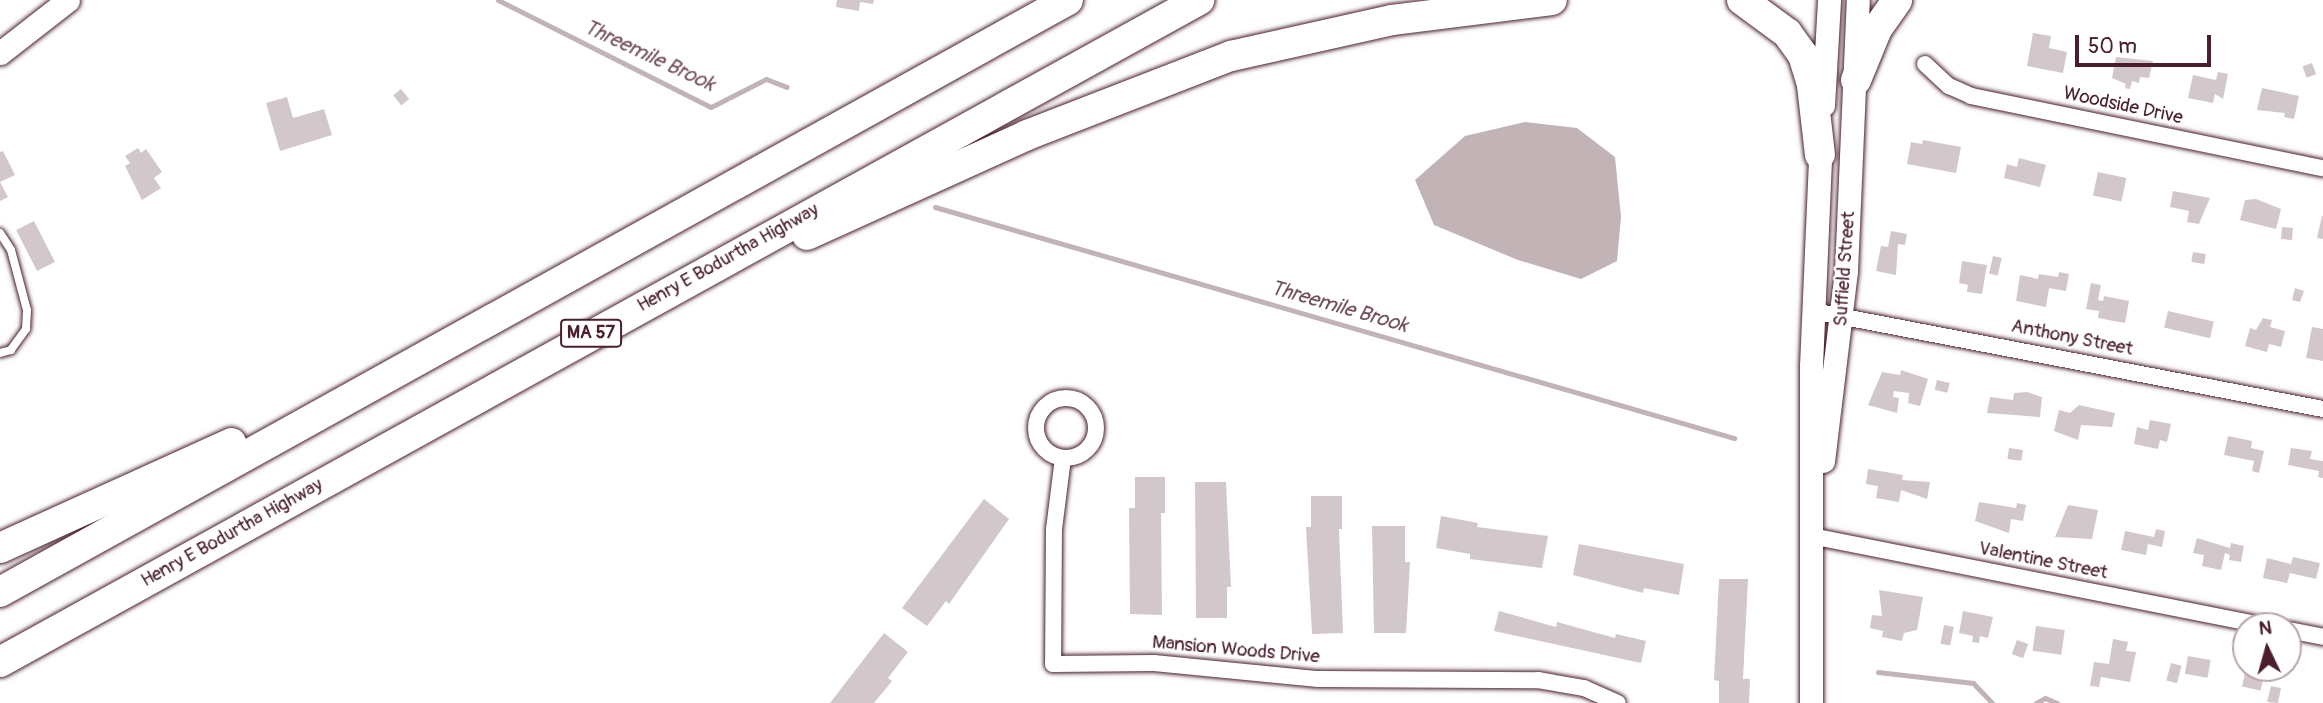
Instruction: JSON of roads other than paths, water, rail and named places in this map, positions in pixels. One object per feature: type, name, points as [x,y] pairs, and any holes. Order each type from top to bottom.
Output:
[{"type":"highway","points":[[783,158],[1033,0]]},
{"type":"highway","points":[[0,592],[1068,0]]},
{"type":"highway","name":"Henry E Bodurtha Highway","points":[[0,662],[1199,0]]},
{"type":"highway","points":[[597,330],[1027,135],[1231,56],[1392,20],[1552,0]]},
{"type":"highway","points":[[1742,0],[1778,24],[1803,55],[1812,85],[1820,155]]},
{"type":"highway","points":[[1856,80],[1877,29],[1897,0]]},
{"type":"highway","points":[[0,548],[460,337]]},
{"type":"main road","points":[[0,53],[68,0]]},
{"type":"main road","name":"Suffield Street","points":[[1811,703],[1813,311],[1829,0]]},
{"type":"main road","name":"Suffield Street","points":[[1811,536],[1842,315],[1858,0]]},
{"type":"street","name":"Woodside Drive","points":[[1925,64],[1949,86],[1971,96],[2323,168]]},
{"type":"street","name":"Anthony Street","points":[[1813,311],[2323,409]]},
{"type":"street","name":"Mansion Woods Drive","points":[[1063,457],[1054,529],[1053,664],[1154,663],[1318,679],[1526,679],[1584,688],[1618,703]]},
{"type":"street","name":"Valentine Street","points":[[1811,536],[2232,619]]},
{"type":"street","points":[[2302,633],[2323,637]]},
{"type":"lane","points":[[0,233],[11,250],[27,310],[26,329],[11,350],[0,353]]},
{"type":"waterway","name":"Threemile Brook","points":[[498,0],[711,107],[766,79],[787,87]]},
{"type":"waterway","name":"Threemile Brook","points":[[935,207],[1734,438]]},
{"type":"waterway","name":"Threemile Brook","points":[[1878,672],[1973,683],[1992,703]]},
{"type":"waterway","name":"Threemile Brook","points":[[2036,703],[2045,698],[2057,703]]}]
